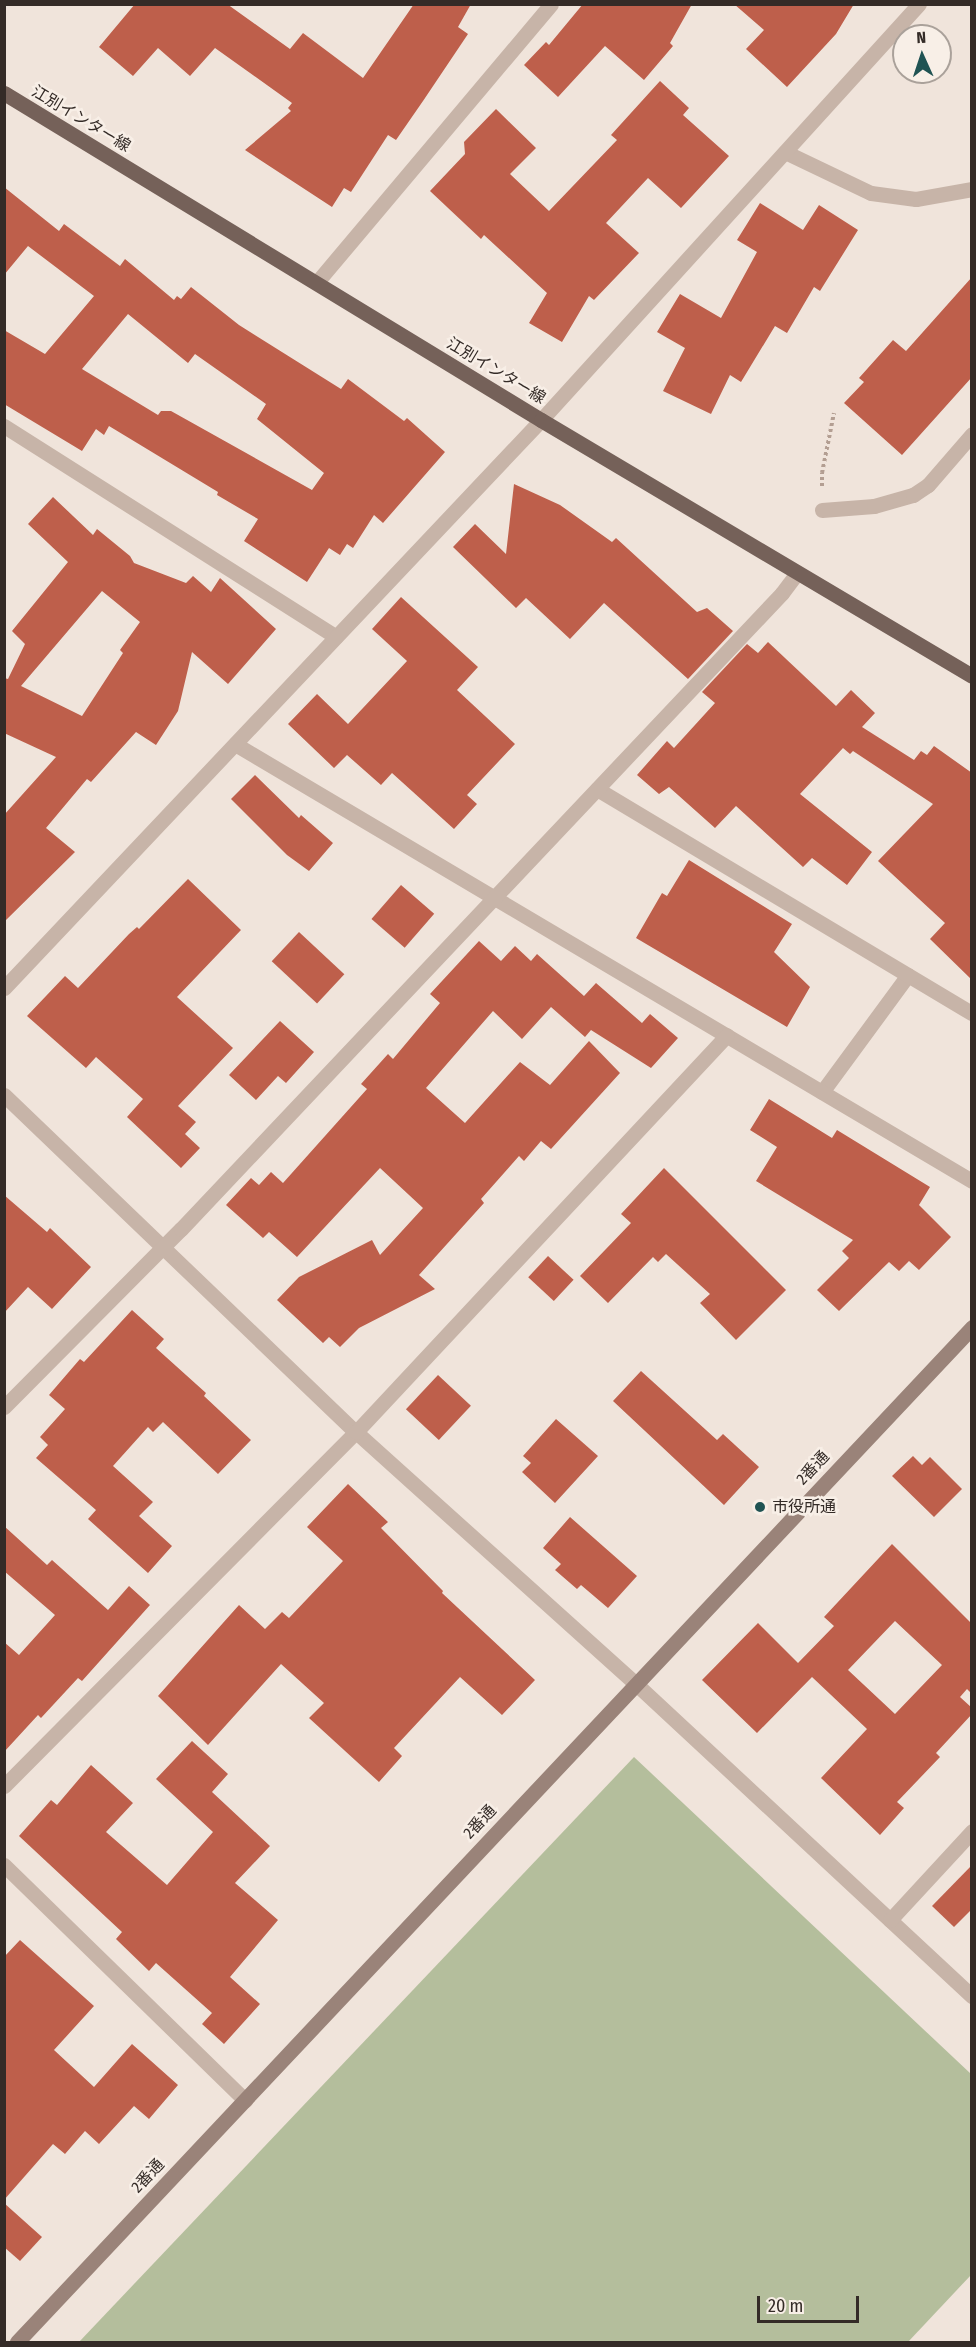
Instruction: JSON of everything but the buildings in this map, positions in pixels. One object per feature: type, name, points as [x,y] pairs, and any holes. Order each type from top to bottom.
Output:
[{"type":"main road","name":"江別インター線","points":[[4,93],[541,420],[972,676]]},
{"type":"street","points":[[316,282],[551,4]]},
{"type":"street","points":[[4,988],[541,420],[920,4]]},
{"type":"street","points":[[785,152],[871,193],[916,199],[972,189]]},
{"type":"street","points":[[4,426],[336,637]]},
{"type":"street","points":[[822,510],[874,506],[913,495],[928,484],[972,434]]},
{"type":"street","points":[[4,1407],[164,1247],[782,593],[797,573]]},
{"type":"street","points":[[235,744],[972,1181]]},
{"type":"street","points":[[597,789],[972,1012]]},
{"type":"street","points":[[822,1092],[908,975]]},
{"type":"street","points":[[4,1786],[357,1432],[728,1035]]},
{"type":"street","points":[[4,1095],[357,1432],[635,1683],[972,1996]]},
{"type":"street","name":"2番通","points":[[17,2343],[972,1327]]},
{"type":"street","points":[[890,1920],[972,1831]]},
{"type":"street","points":[[4,1864],[245,2100]]},
{"type":"path","points":[[822,510],[822,472],[834,413]]},
{"type":"green space","points":[[634,1757],[971,2074],[971,2275],[908,2342],[79,2342]]},
{"type":"place","name":"市役所通","points":[[760,1507]]}]
